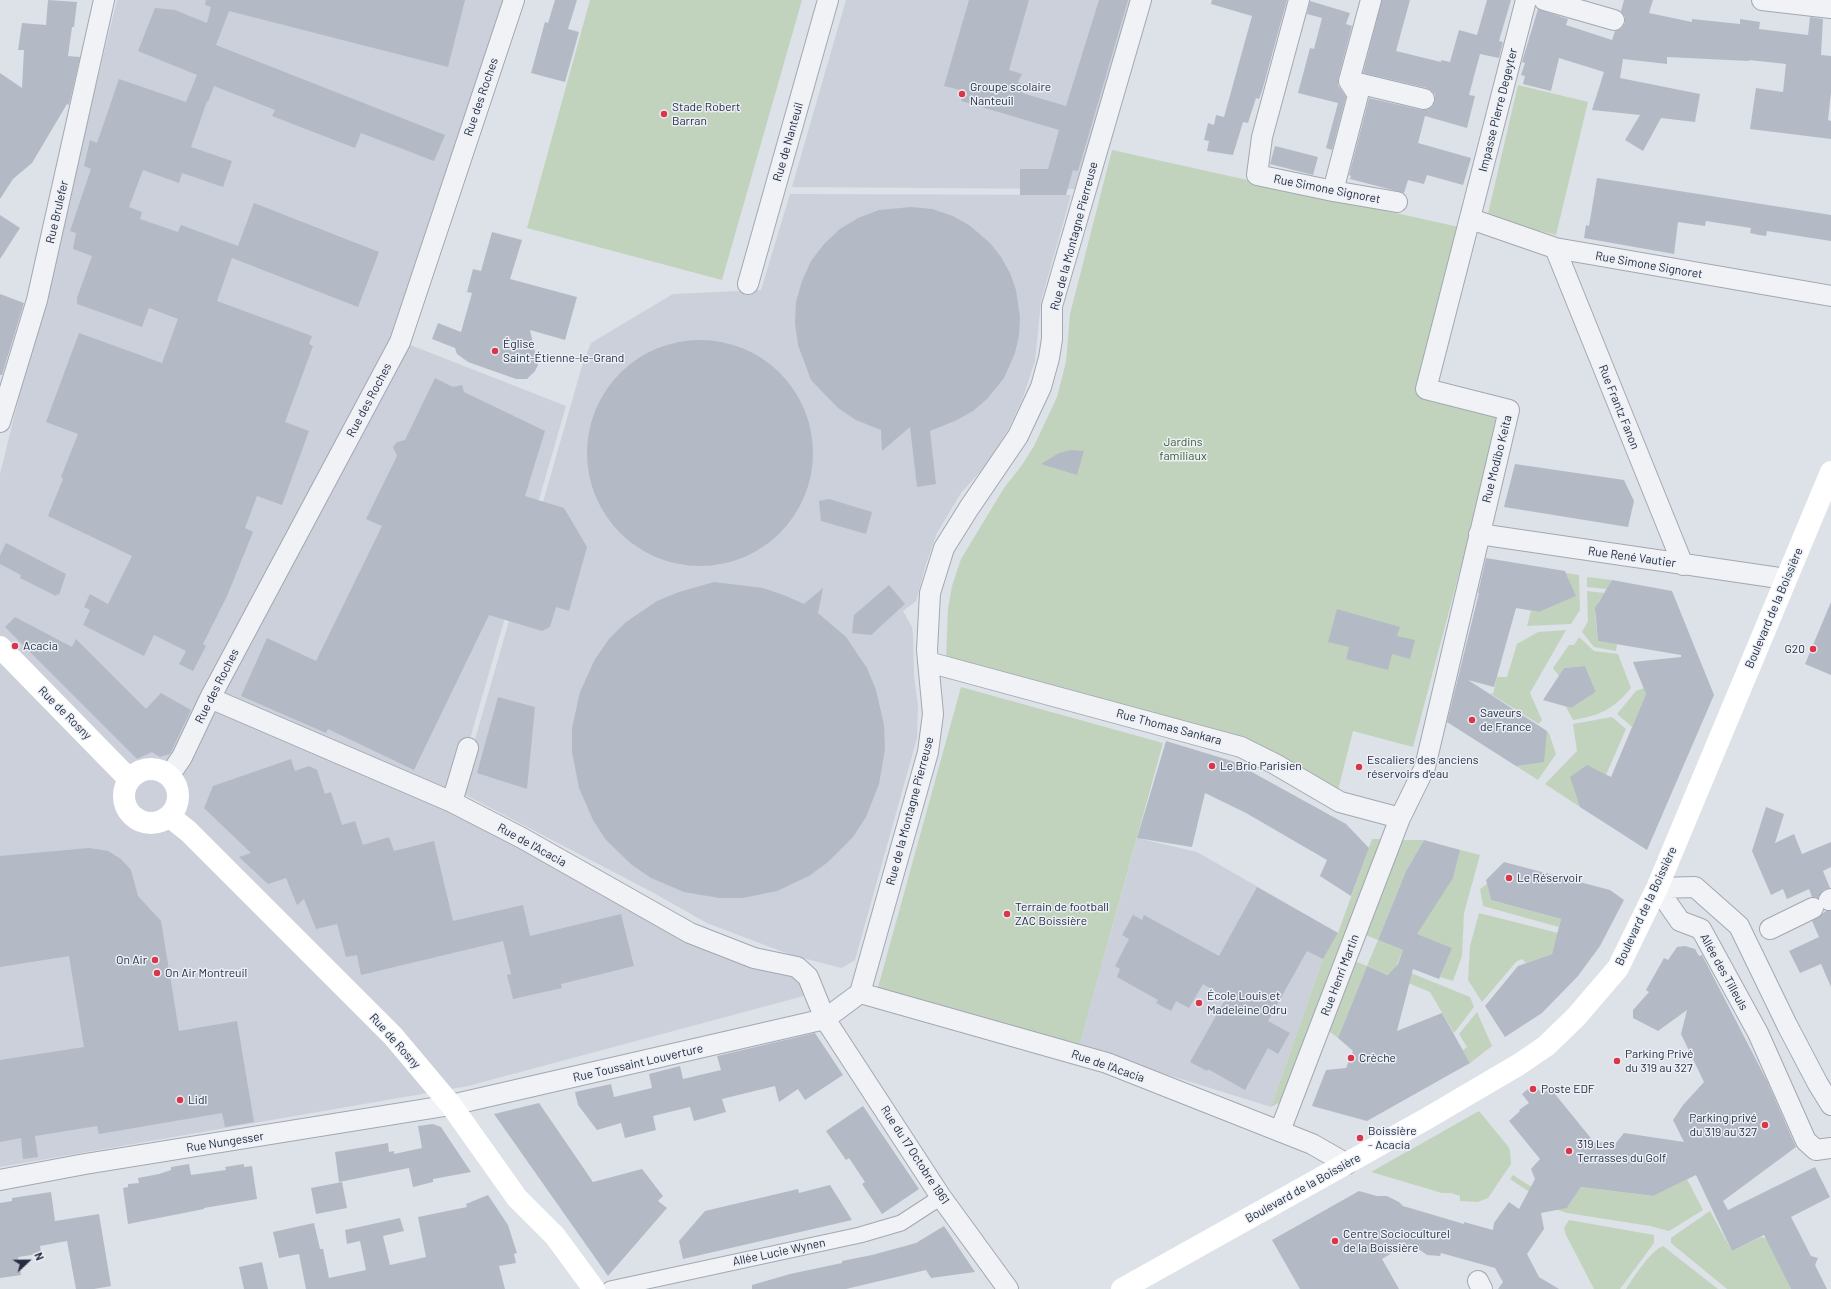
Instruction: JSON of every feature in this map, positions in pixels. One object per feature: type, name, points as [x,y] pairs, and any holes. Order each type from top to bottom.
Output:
[{"type":"main road","name":"Boulevard de la Boissière","points":[[1122,1289],[1347,1164],[1518,1065],[1546,1046],[1576,1017],[1618,968],[1657,888],[1831,472]]},
{"type":"main road","name":"Rue de Rosny","points":[[0,647],[129,780]]},
{"type":"main road","points":[[153,769],[162,771],[169,776],[174,783],[177,792],[177,800],[174,809],[169,816],[162,821],[153,823],[144,822],[133,816],[125,805],[124,796],[125,787],[129,780],[136,773],[153,769]]},
{"type":"main road","name":"Rue de Rosny","points":[[169,816],[188,831],[393,1036],[451,1106],[517,1198],[554,1236],[594,1289]]},
{"type":"street","name":"Rue Brulefer","points":[[0,422],[37,300],[104,0]]},
{"type":"street","name":"Rue des Roches","points":[[169,776],[182,756],[210,698],[400,342],[514,0]]},
{"type":"street","name":"Rue de Nanteuil","points":[[748,284],[828,0]]},
{"type":"street","name":"Rue de la Montagne Pierreuse","points":[[860,994],[868,970],[928,752],[934,714],[927,650],[930,593],[944,548],[1018,436],[1041,387],[1049,358],[1052,339],[1052,306],[1141,0]]},
{"type":"street","name":"Rue Simone Signoret","points":[[1299,0],[1262,137],[1257,175],[1333,191],[1396,202]]},
{"type":"street","points":[[1333,191],[1358,95],[1349,81],[1370,0]]},
{"type":"street","name":"Impasse Pierre Degeyter","points":[[1471,219],[1526,0]]},
{"type":"street","points":[[1544,0],[1614,20]]},
{"type":"street","points":[[1762,0],[1831,8]]},
{"type":"street","points":[[1349,81],[1424,99]]},
{"type":"street","name":"Rue Simone Signoret","points":[[1471,219],[1555,248],[1831,296]]},
{"type":"street","name":"Rue Modibo Keita","points":[[1437,716],[1509,410],[1426,389],[1471,219]]},
{"type":"street","name":"Rue Frantz Fanon","points":[[1555,248],[1683,565]]},
{"type":"street","name":"Rue René Vautier","points":[[1479,534],[1786,579]]},
{"type":"street","name":"Rue Thomas Sankara","points":[[928,662],[1241,747],[1340,802],[1400,818]]},
{"type":"street","name":"Rue de l'Acacia","points":[[210,698],[452,802],[522,838],[690,933],[754,958],[797,967],[808,977],[825,1020]]},
{"type":"street","name":"Rue Henri Martin","points":[[1280,1131],[1400,818],[1425,767],[1437,716]]},
{"type":"street","points":[[452,802],[468,748]]},
{"type":"street","points":[[1657,888],[1695,887],[1738,926],[1797,1045],[1831,1105]]},
{"type":"street","name":"Allée des Tilleuls","points":[[1657,888],[1680,921],[1701,929],[1758,1033],[1806,1141],[1816,1150],[1831,1148]]},
{"type":"street","points":[[1770,929],[1824,903]]},
{"type":"street","name":"Rue de l'Acacia","points":[[860,994],[1107,1063],[1312,1144],[1347,1164]]},
{"type":"street","points":[[825,1020],[860,994]]},
{"type":"street","name":"Rue Toussaint Louverture","points":[[451,1106],[825,1020]]},
{"type":"street","name":"Rue du 17 Octobre 1961","points":[[825,1020],[941,1197],[1008,1289]]},
{"type":"street","name":"Rue Nungesser","points":[[0,1180],[93,1163],[451,1106]]},
{"type":"street","name":"Allée Lucie Wynen","points":[[610,1289],[874,1231],[901,1223],[941,1197]]},
{"type":"shaded area","points":[[117,0],[503,0],[395,339],[566,406],[452,801],[690,933],[797,967],[815,993],[468,1086],[0,1167],[0,474]]},
{"type":"shaded area","name":"Groupe scolaire Nanteuil","points":[[846,0],[1132,0],[1075,189],[792,187]]},
{"type":"shaded area","points":[[790,194],[1071,195],[1041,301],[1035,361],[1022,400],[1008,430],[987,464],[961,493],[937,533],[926,564],[916,601],[903,611],[912,627],[913,635],[914,676],[918,706],[917,738],[855,960],[842,968],[791,955],[707,923],[652,892],[460,792],[582,366],[591,343],[673,294],[761,290]]},
{"type":"shaded area","name":"École Louis et Madeleine Odru","points":[[1137,838],[1197,852],[1338,933],[1323,959],[1271,1107],[1079,1047]]},
{"type":"green space","name":"Stade Robert Barran","points":[[590,0],[802,0],[722,280],[527,228]]},
{"type":"green space","points":[[1518,85],[1588,102],[1556,235],[1487,218]]},
{"type":"green space","name":"Jardins familiaux","points":[[1112,150],[1459,227],[1418,392],[1502,412],[1413,747],[1353,731],[1337,794],[1242,739],[946,660],[948,609],[952,586],[961,559],[1004,488],[1022,465],[1034,446],[1057,397],[1066,362],[1070,314]]},
{"type":"green space","points":[[1566,573],[1579,575],[1580,610],[1571,624],[1527,626],[1531,611],[1539,612],[1575,596]]},
{"type":"green space","points":[[1587,577],[1612,580],[1607,589],[1587,587]]},
{"type":"green space","points":[[1587,591],[1604,593],[1598,602],[1599,612],[1595,613],[1598,641],[1617,644],[1616,651],[1594,647],[1582,632],[1588,621]]},
{"type":"green space","points":[[1566,630],[1530,693],[1542,720],[1539,724],[1489,693],[1493,694],[1497,677],[1507,677],[1517,644],[1538,632]]},
{"type":"green space","points":[[1579,637],[1594,651],[1618,654],[1631,688],[1612,706],[1598,714],[1573,720],[1566,707],[1571,708],[1596,692],[1585,666],[1564,668],[1559,676],[1553,668],[1569,645],[1574,645]]},
{"type":"green space","name":"Terrain de football ZAC Boissière","points":[[961,687],[1163,743],[1079,1047],[877,991]]},
{"type":"green space","points":[[1644,688],[1646,694],[1632,727],[1617,714],[1636,691]]},
{"type":"green space","points":[[1612,717],[1626,729],[1606,775],[1580,807],[1545,784],[1577,751],[1573,724]]},
{"type":"green space","points":[[1547,732],[1549,733],[1556,754],[1538,780],[1516,766]]},
{"type":"green space","points":[[1372,839],[1382,839],[1286,1099],[1271,1107],[1323,959],[1338,933]]},
{"type":"green space","points":[[1401,840],[1424,840],[1406,871],[1378,940],[1363,934]]},
{"type":"green space","points":[[1453,848],[1480,855],[1464,913],[1462,956],[1453,981],[1440,977],[1451,948],[1416,934]]},
{"type":"green space","points":[[1487,884],[1491,900],[1561,919],[1559,927],[1483,906],[1480,889]]},
{"type":"green space","points":[[1479,913],[1558,933],[1552,954],[1526,963],[1522,959],[1516,962],[1482,1002],[1468,980],[1470,946]]},
{"type":"green space","points":[[1378,940],[1403,950],[1396,967],[1470,997],[1474,1007],[1454,1033],[1430,992],[1367,966]]},
{"type":"green space","points":[[1352,960],[1367,966],[1338,1038],[1325,1028]]},
{"type":"green space","points":[[1477,1012],[1492,1046],[1470,1063],[1463,1050],[1467,1047],[1459,1034]]},
{"type":"green space","points":[[1479,1111],[1510,1150],[1511,1164],[1488,1198],[1478,1202],[1460,1201],[1460,1196],[1451,1193],[1442,1193],[1371,1172]]},
{"type":"green space","points":[[1513,1175],[1541,1193],[1558,1209],[1568,1207],[1581,1187],[1653,1196],[1687,1179],[1703,1210],[1669,1231],[1650,1226],[1567,1213],[1555,1209],[1510,1179]]},
{"type":"green space","points":[[1710,1211],[1732,1251],[1761,1237],[1773,1240],[1773,1252],[1791,1289],[1727,1289],[1671,1243],[1671,1238]]},
{"type":"green space","points":[[1569,1220],[1654,1235],[1654,1243],[1620,1289],[1594,1289],[1566,1235],[1564,1228]]},
{"type":"green space","points":[[1663,1246],[1718,1289],[1626,1289],[1638,1271],[1653,1253]]},
{"type":"building","points":[[48,0],[77,2],[68,56],[80,57],[69,105],[67,104],[32,163],[13,179],[0,199],[0,73],[22,88],[24,50],[18,50],[22,23],[46,25]]},
{"type":"building","points":[[206,0],[465,0],[448,67],[229,11],[216,45],[445,135],[434,161],[361,133],[355,148],[272,116],[275,110],[214,86],[208,102],[207,101],[191,147],[232,161],[223,187],[182,173],[179,183],[143,170],[129,207],[142,212],[140,219],[178,232],[181,225],[238,246],[254,203],[379,252],[358,307],[232,258],[217,301],[312,336],[309,344],[313,346],[285,422],[309,431],[282,505],[257,496],[245,528],[253,532],[227,596],[203,644],[206,646],[193,671],[179,664],[186,651],[154,635],[144,656],[83,625],[90,610],[84,607],[90,594],[108,604],[132,556],[48,516],[63,479],[61,477],[78,434],[46,422],[79,333],[162,363],[178,319],[149,308],[142,327],[77,304],[77,298],[92,256],[73,249],[76,233],[70,231],[91,169],[84,166],[90,140],[97,143],[119,79],[186,102],[197,75],[138,51],[155,8],[175,10],[207,23],[211,7],[205,5]]},
{"type":"building","points":[[555,0],[577,0],[568,29],[579,32],[565,82],[531,73],[545,22],[548,23]]},
{"type":"building","points":[[969,0],[1029,0],[1009,70],[1022,74],[1018,82],[1025,85],[1022,93],[1066,106],[1099,0],[1128,0],[1078,171],[1073,170],[1066,195],[1020,195],[1020,169],[1048,169],[1059,130],[961,101],[964,91],[944,86]]},
{"type":"building","points":[[1212,0],[1287,0],[1262,91],[1259,99],[1256,98],[1248,123],[1243,122],[1233,155],[1207,151],[1209,141],[1204,140],[1208,123],[1214,125],[1216,115],[1224,117],[1252,16],[1211,4]]},
{"type":"building","points":[[1382,0],[1410,0],[1396,51],[1441,62],[1441,60],[1450,62],[1459,30],[1477,35],[1487,0],[1511,0],[1499,41],[1503,42],[1499,58],[1480,54],[1469,95],[1475,96],[1467,128],[1425,116],[1418,143],[1471,158],[1463,185],[1427,175],[1424,184],[1408,180],[1404,193],[1350,179],[1351,176],[1349,175],[1369,98],[1422,110],[1427,110],[1432,107],[1435,101],[1435,95],[1427,88],[1363,73]]},
{"type":"building","points":[[1624,0],[1653,0],[1649,13],[1692,22],[1692,19],[1740,24],[1740,19],[1760,22],[1759,29],[1808,35],[1810,17],[1823,19],[1821,55],[1831,56],[1831,92],[1828,120],[1831,121],[1831,139],[1750,129],[1756,88],[1783,92],[1786,64],[1749,60],[1667,57],[1667,64],[1623,59],[1620,78],[1700,94],[1695,122],[1661,118],[1643,151],[1625,140],[1640,115],[1592,110],[1604,72],[1559,58],[1551,91],[1523,84],[1525,76],[1521,75],[1525,63],[1522,62],[1538,9],[1568,19],[1566,25],[1612,40],[1615,31],[1622,28],[1625,23],[1625,17],[1621,11]]},
{"type":"building","points":[[1310,1],[1350,13],[1346,24],[1352,26],[1338,79],[1338,85],[1346,97],[1332,150],[1326,148],[1338,103],[1298,93],[1310,48],[1314,49],[1322,18],[1307,14]]},
{"type":"building","points":[[1275,146],[1318,157],[1313,175],[1270,164]]},
{"type":"building","points":[[1597,178],[1831,215],[1831,241],[1767,231],[1766,236],[1759,235],[1750,233],[1751,228],[1706,221],[1705,226],[1678,222],[1674,254],[1584,238],[1586,225],[1589,226]]},
{"type":"building","points":[[911,207],[932,209],[953,216],[969,225],[990,243],[1001,257],[1010,273],[1016,290],[1020,317],[1019,335],[1015,353],[1004,378],[987,399],[973,411],[957,420],[930,431],[936,484],[917,487],[910,427],[882,451],[881,430],[856,420],[838,408],[811,380],[798,345],[795,323],[796,302],[802,281],[811,261],[824,244],[840,229],[858,218],[879,210]]},
{"type":"building","points":[[0,215],[20,228],[0,259]]},
{"type":"building","points":[[492,232],[522,240],[510,279],[577,297],[565,340],[530,330],[538,365],[535,371],[527,379],[516,379],[468,362],[457,354],[455,348],[432,339],[438,323],[461,332],[472,293],[467,292],[473,269],[481,271]]},
{"type":"building","points":[[0,294],[24,303],[2,375],[0,375]]},
{"type":"building","points":[[700,340],[722,342],[743,349],[763,359],[780,373],[794,390],[804,410],[811,431],[813,453],[811,475],[804,496],[794,516],[780,533],[763,547],[743,557],[722,564],[700,566],[678,564],[657,557],[637,547],[620,533],[606,516],[596,496],[589,475],[587,453],[589,431],[596,410],[606,390],[620,373],[637,359],[657,349],[678,342]]},
{"type":"building","points":[[435,378],[453,387],[462,385],[464,392],[545,431],[525,496],[564,508],[587,547],[569,611],[556,607],[550,627],[542,631],[489,615],[414,770],[328,729],[326,733],[241,696],[267,638],[316,661],[382,526],[366,519],[397,456],[393,447],[397,442],[405,440]]},
{"type":"building","points":[[1071,450],[1084,451],[1077,475],[1041,464],[1059,453]]},
{"type":"building","points":[[1515,464],[1624,480],[1634,501],[1628,527],[1504,507]]},
{"type":"building","points":[[829,499],[872,512],[866,534],[821,521],[819,501]]},
{"type":"building","points":[[6,543],[66,574],[59,595],[57,594],[56,596],[20,578],[21,575],[0,564],[0,555]]},
{"type":"building","points":[[1486,558],[1565,571],[1576,596],[1539,612],[1516,608],[1494,687],[1468,680],[1547,731],[1544,762],[1516,766],[1447,722],[1479,593]]},
{"type":"building","points":[[1612,580],[1672,591],[1714,695],[1647,850],[1580,807],[1570,777],[1587,765],[1611,777],[1646,694],[1633,662],[1681,657],[1681,655],[1598,641],[1595,608]]},
{"type":"building","points":[[714,582],[763,588],[804,604],[823,588],[818,613],[846,637],[867,668],[876,690],[884,725],[885,749],[879,784],[866,817],[853,837],[828,862],[809,876],[777,891],[743,898],[719,898],[684,892],[651,878],[632,865],[606,840],[593,820],[579,788],[572,752],[572,728],[580,692],[595,659],[609,639],[626,622],[657,601],[679,592]]},
{"type":"building","points":[[889,585],[905,604],[871,635],[852,633],[854,615]]},
{"type":"building","points":[[1831,602],[1831,675],[1805,664]]},
{"type":"building","points":[[1337,609],[1400,627],[1397,636],[1415,640],[1410,659],[1392,654],[1388,670],[1346,659],[1349,647],[1328,642]]},
{"type":"building","points":[[15,617],[72,647],[76,639],[146,709],[161,693],[191,710],[170,754],[160,757],[152,752],[137,759],[5,627]]},
{"type":"building","points":[[1585,666],[1596,692],[1571,708],[1543,700],[1564,668]]},
{"type":"building","points":[[498,697],[535,707],[527,789],[477,773]]},
{"type":"building","points":[[1166,741],[1232,761],[1346,824],[1369,848],[1351,896],[1320,876],[1327,860],[1246,813],[1205,793],[1192,847],[1137,838]]},
{"type":"building","points":[[291,759],[295,771],[309,766],[317,770],[325,794],[331,792],[342,825],[355,821],[363,845],[389,837],[394,851],[434,841],[453,921],[523,905],[530,936],[621,914],[634,966],[561,984],[562,988],[513,999],[507,975],[511,974],[503,941],[361,975],[357,955],[346,957],[337,924],[316,929],[304,899],[297,905],[286,878],[268,884],[239,857],[251,853],[204,808],[213,786]]},
{"type":"building","points":[[1766,807],[1784,814],[1775,843],[1794,834],[1802,854],[1831,842],[1831,867],[1823,871],[1830,888],[1824,890],[1818,898],[1812,897],[1809,889],[1787,899],[1783,889],[1771,895],[1752,851]]},
{"type":"building","points":[[1424,840],[1460,850],[1453,878],[1417,934],[1452,948],[1439,979],[1413,969],[1397,1031],[1442,1013],[1470,1063],[1367,1121],[1312,1106],[1326,1070],[1346,1068],[1353,1051],[1338,1038],[1367,966],[1388,975],[1398,964],[1403,950],[1378,940],[1406,871]]},
{"type":"building","points":[[89,848],[108,851],[121,859],[131,870],[138,896],[161,921],[179,1031],[237,1021],[254,1122],[225,1127],[222,1113],[99,1134],[97,1126],[35,1136],[38,1157],[23,1159],[21,1138],[0,1142],[0,1060],[84,1047],[69,956],[0,967],[0,856]]},
{"type":"building","points":[[1504,862],[1610,890],[1624,900],[1600,946],[1578,976],[1542,1013],[1505,1037],[1485,1006],[1518,966],[1552,954],[1561,919],[1491,900],[1486,880]]},
{"type":"building","points":[[1257,887],[1338,933],[1323,959],[1307,951],[1268,1021],[1290,1033],[1278,1054],[1268,1048],[1245,1090],[1208,1069],[1207,1071],[1190,1062],[1226,998],[1203,984],[1189,1008],[1176,1001],[1171,1011],[1156,1003],[1158,1000],[1117,977],[1120,969],[1115,966],[1129,939],[1122,935],[1133,915],[1142,920],[1144,915],[1219,956]]},
{"type":"building","points":[[1826,911],[1831,911],[1831,987],[1821,964],[1800,973],[1789,951],[1819,937],[1812,921]]},
{"type":"building","points":[[1685,946],[1695,949],[1699,956],[1702,955],[1767,1081],[1796,1147],[1723,1201],[1728,1210],[1815,1167],[1830,1197],[1791,1217],[1811,1256],[1818,1258],[1815,1265],[1827,1289],[1791,1289],[1764,1235],[1732,1251],[1696,1175],[1653,1196],[1581,1187],[1567,1208],[1541,1213],[1544,1229],[1527,1254],[1539,1277],[1559,1289],[1498,1289],[1503,1282],[1495,1268],[1441,1253],[1440,1256],[1427,1255],[1420,1250],[1405,1245],[1382,1259],[1399,1289],[1300,1289],[1272,1240],[1359,1191],[1377,1196],[1387,1196],[1399,1202],[1403,1206],[1464,1224],[1464,1222],[1493,1230],[1494,1223],[1509,1202],[1519,1209],[1535,1179],[1531,1169],[1540,1159],[1509,1121],[1520,1111],[1519,1110],[1529,1103],[1522,1094],[1534,1084],[1542,1094],[1550,1088],[1594,1142],[1616,1143],[1624,1133],[1684,1142],[1673,1120],[1683,1105],[1704,1082],[1681,1034],[1687,1010],[1658,1031],[1633,1018],[1633,1010],[1649,992],[1646,990],[1664,958],[1668,960],[1677,947]]},
{"type":"building","points":[[815,1033],[843,1075],[805,1100],[798,1089],[779,1102],[775,1086],[722,1099],[726,1112],[694,1121],[690,1107],[653,1116],[656,1130],[625,1138],[621,1123],[597,1130],[578,1105],[575,1092],[611,1084],[614,1097],[652,1088],[649,1074],[680,1066],[683,1079],[721,1070],[717,1056]]},
{"type":"building","points":[[539,1103],[593,1182],[642,1169],[663,1196],[658,1201],[667,1208],[608,1276],[494,1114]]},
{"type":"building","points":[[863,1106],[919,1189],[882,1214],[862,1184],[865,1182],[849,1158],[846,1160],[826,1131]]},
{"type":"building","points":[[433,1124],[441,1127],[471,1172],[433,1179],[433,1182],[413,1187],[409,1168],[339,1182],[335,1152],[388,1143],[389,1152],[394,1151],[394,1154],[422,1148],[418,1126]]},
{"type":"building","points":[[189,1164],[191,1175],[226,1170],[225,1167],[244,1164],[244,1167],[252,1166],[257,1199],[204,1208],[128,1224],[123,1188],[128,1187],[128,1184],[139,1183],[138,1178],[171,1170],[171,1167]]},
{"type":"building","points":[[342,1182],[347,1208],[316,1214],[311,1188]]},
{"type":"building","points":[[830,1185],[852,1220],[683,1259],[679,1241],[705,1211],[798,1189],[799,1193]]},
{"type":"building","points":[[51,1192],[55,1221],[99,1214],[111,1286],[94,1289],[76,1289],[67,1241],[40,1246],[41,1252],[38,1254],[18,1257],[21,1275],[0,1278],[0,1203],[12,1201],[12,1198]]},
{"type":"building","points":[[488,1195],[508,1225],[517,1253],[514,1254],[516,1263],[499,1266],[505,1289],[306,1289],[299,1254],[279,1258],[273,1232],[314,1223],[320,1249],[323,1249],[329,1278],[366,1270],[360,1241],[347,1244],[345,1230],[400,1218],[404,1231],[383,1236],[390,1265],[426,1257],[418,1217],[467,1207],[466,1204]]},
{"type":"building","points":[[944,1226],[975,1272],[931,1278],[926,1270],[846,1289],[752,1289],[752,1285],[790,1274],[842,1263],[842,1261],[872,1255],[916,1243]]},
{"type":"building","points":[[262,1262],[268,1289],[244,1289],[239,1267]]},
{"type":"place","name":"Groupe scolaire Nanteuil","points":[[962,94]]},
{"type":"place","name":"Stade Robert Barran","points":[[664,114]]},
{"type":"place","name":"Église Saint-Étienne-le-Grand","points":[[495,351]]},
{"type":"place","name":"Acacia","points":[[15,646]]},
{"type":"place","name":"G20","points":[[1813,649]]},
{"type":"place","name":"Saveurs de France","points":[[1472,720]]},
{"type":"place","name":"Le Brio Parisien","points":[[1212,766]]},
{"type":"place","name":"Escaliers des anciens réservoirs d'eau","points":[[1359,767]]},
{"type":"place","name":"Le Réservoir","points":[[1509,878]]},
{"type":"place","name":"Terrain de football ZAC Boissière","points":[[1007,914]]},
{"type":"place","name":"On Air","points":[[155,960]]},
{"type":"place","name":"On Air Montreuil","points":[[157,973]]},
{"type":"place","name":"École Louis et Madeleine Odru","points":[[1199,1003]]},
{"type":"place","name":"Crèche","points":[[1351,1058]]},
{"type":"place","name":"Parking Privé du 319 au 327","points":[[1617,1061]]},
{"type":"place","name":"Poste EDF","points":[[1533,1089]]},
{"type":"place","name":"Lidl","points":[[180,1100]]},
{"type":"place","name":"Parking privé du 319 au 327","points":[[1765,1125]]},
{"type":"place","name":"Boissière - Acacia","points":[[1360,1138]]},
{"type":"place","name":"319 Les Terrasses du Golf","points":[[1569,1151]]},
{"type":"place","name":"Centre Socioculturel de la Boissière","points":[[1335,1241]]}]
